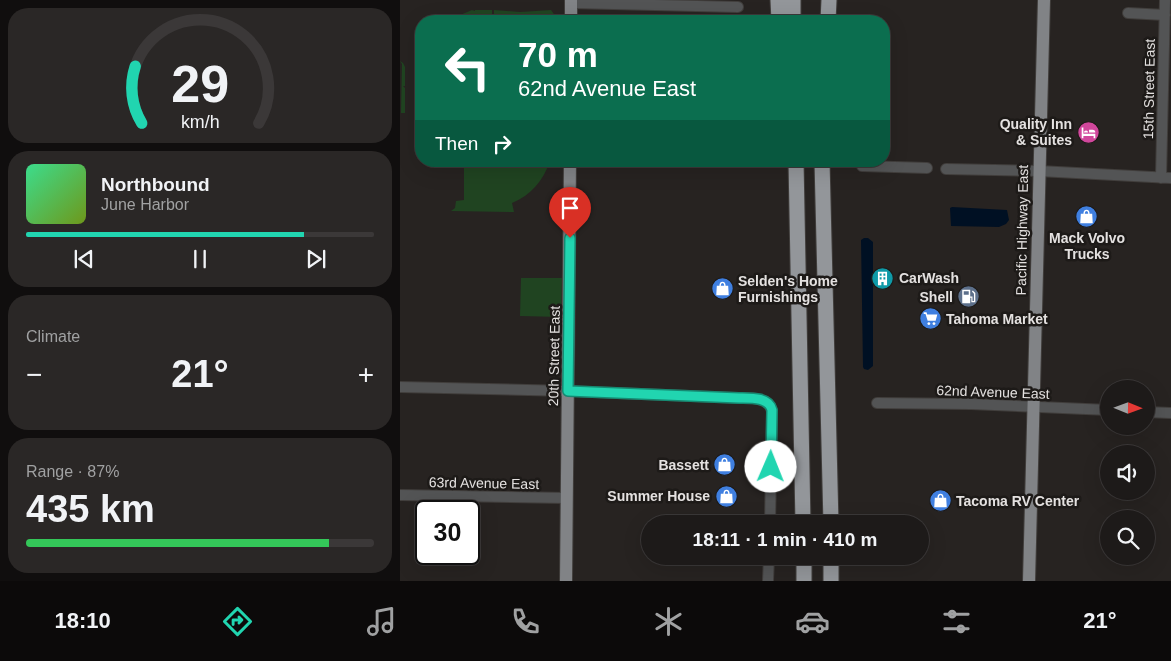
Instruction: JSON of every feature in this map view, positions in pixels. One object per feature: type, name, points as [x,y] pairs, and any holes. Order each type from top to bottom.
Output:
[{"type":"highway","points":[[778,0],[779,15]]},
{"type":"highway","points":[[793,0],[793,15]]},
{"type":"highway","points":[[820,0],[820,15]]},
{"type":"highway","points":[[828,15],[829,0]]},
{"type":"highway","points":[[788,167],[797,233]]},
{"type":"highway","points":[[796,167],[803,515]]},
{"type":"highway","points":[[822,167],[831,515]]},
{"type":"highway","points":[[804,565],[804,581]]},
{"type":"highway","points":[[831,565],[832,581]]},
{"type":"main road","name":"Pacific Highway East","points":[[1029,581],[1044,0]]},
{"type":"main road","points":[[571,1],[571,15]]},
{"type":"main road","name":"20th Street East","points":[[566,581],[570,167]]},
{"type":"street","name":"15th Street East","points":[[1165,0],[1166,178]]},
{"type":"street","points":[[571,1],[738,7]]},
{"type":"street","points":[[1128,13],[1164,15]]},
{"type":"street","points":[[890,167],[927,168]]},
{"type":"street","points":[[946,169],[1166,178]]},
{"type":"street","points":[[400,387],[568,391],[761,400],[769,404],[772,410],[770,515]]},
{"type":"street","name":"62nd Avenue East","points":[[877,403],[1100,410]]},
{"type":"street","points":[[1155,412],[1171,413]]},
{"type":"street","name":"63rd Avenue East","points":[[400,495],[567,498]]},
{"type":"street","points":[[768,581],[769,565]]},
{"type":"green space","points":[[472,10],[492,10],[492,15],[460,15]]},
{"type":"green space","points":[[494,10],[520,12],[551,10],[555,15],[494,15]]},
{"type":"green space","points":[[400,61],[405,67],[405,86],[403,86],[405,88],[405,113],[401,113],[402,64]]},
{"type":"green space","points":[[464,167],[547,167],[536,187],[512,203],[514,212],[451,211],[455,208],[456,201],[464,200]]},
{"type":"green space","points":[[521,278],[562,278],[561,317],[520,316]]},
{"type":"water","points":[[950,208],[1007,210],[1009,220],[1006,224],[999,227],[951,226]]},
{"type":"water","points":[[868,238],[873,242],[873,366],[868,370],[863,367],[861,240]]},
{"type":"place","name":"Quality Inn & Suites","points":[[1088,132]]},
{"type":"place","name":"Mack Volvo Trucks","points":[[1087,216]]},
{"type":"place","name":"CarWash","points":[[883,278]]},
{"type":"place","name":"Selden's Home Furnishings","points":[[722,289]]},
{"type":"place","name":"Shell","points":[[969,297]]},
{"type":"place","name":"Tahoma Market","points":[[930,319]]},
{"type":"place","name":"Bassett","points":[[725,465]]},
{"type":"place","name":"Summer House","points":[[726,496]]},
{"type":"place","name":"Tacoma RV Center","points":[[940,501]]},
{"type":"route","points":[[570,238],[568,391],[739,398],[765,401],[772,410],[771,467]]}]
